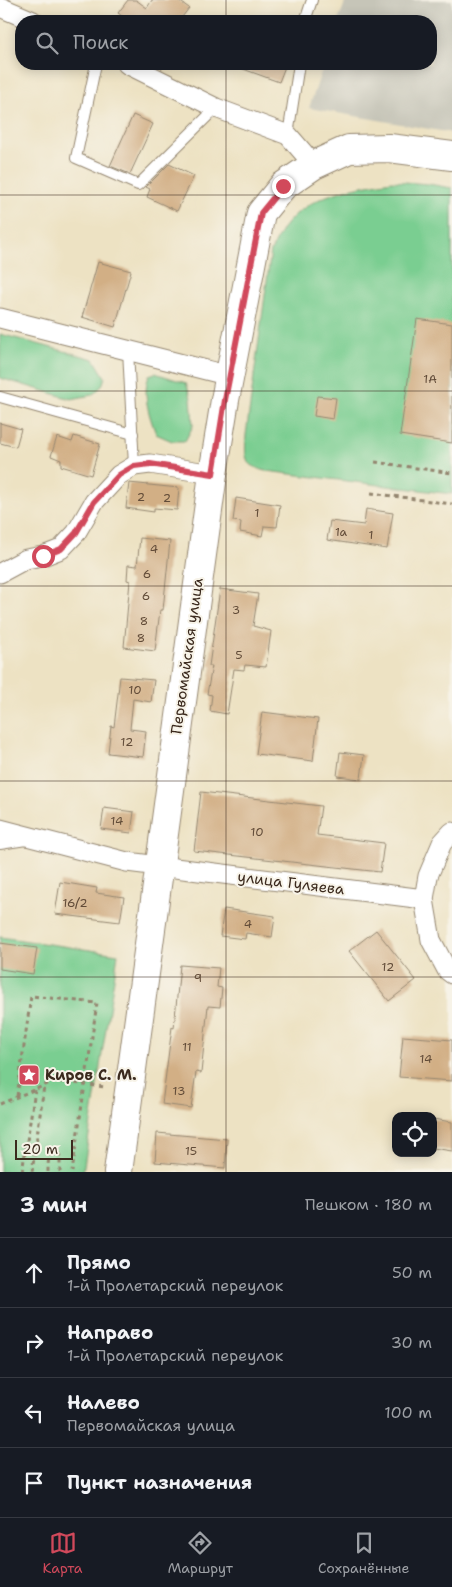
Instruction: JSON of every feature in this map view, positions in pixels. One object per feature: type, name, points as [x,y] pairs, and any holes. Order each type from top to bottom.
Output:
[{"type":"main road","name":"Первомайская улица","points":[[118,1172],[158,866],[213,474],[261,213],[283,186],[314,165],[349,149],[389,148],[452,156]]},
{"type":"street","points":[[0,7],[18,15]]},
{"type":"street","points":[[139,70],[216,108],[288,135],[314,165]]},
{"type":"street","points":[[0,318],[230,376]]},
{"type":"street","points":[[0,573],[26,560],[61,549],[76,533],[94,502],[119,475],[134,466],[150,464],[213,474]]},
{"type":"street","name":"улица Гуляева","points":[[0,829],[127,862],[424,899]]},
{"type":"street","points":[[452,832],[442,843],[431,868],[424,899],[431,940],[452,974]]},
{"type":"lane","points":[[307,15],[312,0]]},
{"type":"lane","points":[[95,70],[76,158],[138,185],[216,108]]},
{"type":"lane","points":[[288,135],[298,70]]},
{"type":"lane","points":[[128,350],[134,466]]},
{"type":"lane","points":[[0,397],[133,434]]},
{"type":"lane","points":[[0,844],[35,839]]},
{"type":"path","points":[[375,462],[452,473]]},
{"type":"path","points":[[371,493],[452,504]]},
{"type":"path","points":[[17,1096],[31,996],[98,1002],[72,1172]]},
{"type":"path","points":[[0,1104],[55,1081],[129,1091]]},
{"type":"path","points":[[32,1172],[44,1085]]},
{"type":"path","points":[[22,1172],[35,1089]]},
{"type":"path","points":[[48,1172],[48,1161],[51,1152],[57,1148],[60,1156],[60,1172]]},
{"type":"shaded area","points":[[346,0],[452,0],[452,133],[309,108],[322,70],[437,70],[437,15],[340,15]]},
{"type":"green space","points":[[392,181],[452,188],[452,494],[266,471],[258,469],[249,463],[245,449],[271,251],[279,236],[294,216],[319,200],[347,189]]},
{"type":"green space","points":[[0,334],[94,359],[105,377],[102,386],[92,395],[71,399],[0,378]]},
{"type":"green space","points":[[155,373],[186,383],[191,398],[193,426],[185,441],[172,441],[156,434],[146,397],[149,375]]},
{"type":"green space","points":[[0,937],[118,954],[83,1172],[0,1172]]},
{"type":"building","points":[[128,0],[136,0],[147,8],[152,0],[178,0],[189,8],[184,15],[121,15],[118,13]]},
{"type":"building","points":[[246,70],[284,70],[279,82]]},
{"type":"building","points":[[133,115],[153,124],[130,174],[110,166]]},
{"type":"building","points":[[169,164],[194,176],[177,211],[147,197],[150,189],[146,187]]},
{"type":"building","points":[[98,262],[131,271],[115,327],[82,317]]},
{"type":"building","points":[[417,319],[452,324],[452,443],[400,435]]},
{"type":"building","points":[[317,396],[336,398],[333,419],[314,416]]},
{"type":"building","points":[[0,423],[21,429],[16,447],[0,443]]},
{"type":"building","points":[[74,436],[100,444],[91,475],[61,466],[61,460],[51,456],[57,437],[72,442]]},
{"type":"building","points":[[129,483],[179,488],[177,510],[154,508],[154,512],[126,508]]},
{"type":"building","points":[[236,498],[280,505],[277,527],[264,526],[262,536],[240,532],[241,522],[233,521]]},
{"type":"building","points":[[366,509],[393,513],[387,549],[327,540],[330,521],[364,525]]},
{"type":"building","points":[[140,538],[170,541],[163,610],[160,610],[155,651],[124,647],[130,581],[127,580],[128,565],[137,566]]},
{"type":"building","points":[[220,589],[258,594],[253,626],[271,631],[266,667],[245,665],[244,670],[234,669],[227,714],[210,711],[212,695],[207,694],[212,666],[209,666]]},
{"type":"building","points":[[120,677],[154,680],[151,702],[133,699],[130,729],[146,731],[143,757],[108,753],[111,726],[114,727]]},
{"type":"building","points":[[262,712],[318,719],[313,761],[256,754]]},
{"type":"building","points":[[340,752],[364,755],[361,779],[337,776]]},
{"type":"building","points":[[201,792],[321,806],[317,835],[384,843],[380,872],[194,851]]},
{"type":"building","points":[[104,808],[134,812],[131,833],[101,829]]},
{"type":"building","points":[[60,882],[97,888],[96,893],[124,897],[120,922],[55,914]]},
{"type":"building","points":[[224,909],[275,916],[272,937],[246,933],[245,939],[220,936]]},
{"type":"building","points":[[376,930],[416,980],[389,1001],[349,951]]},
{"type":"building","points":[[0,943],[37,948],[33,974],[0,969]]},
{"type":"building","points":[[180,965],[219,968],[217,987],[222,988],[220,1007],[208,1006],[201,1073],[196,1072],[191,1108],[162,1104],[172,1027],[174,1028]]},
{"type":"building","points":[[403,1036],[452,1040],[452,1081],[399,1077]]},
{"type":"building","points":[[437,1120],[452,1122],[452,1151],[437,1149]]},
{"type":"building","points":[[157,1133],[227,1139],[225,1168],[155,1162]]},
{"type":"place","name":"Киров С. М.","points":[[29,1075]]},
{"type":"route","points":[[43,556],[61,549],[76,533],[94,502],[119,475],[134,466],[150,464],[213,474],[225,400],[261,213],[283,186]]}]
